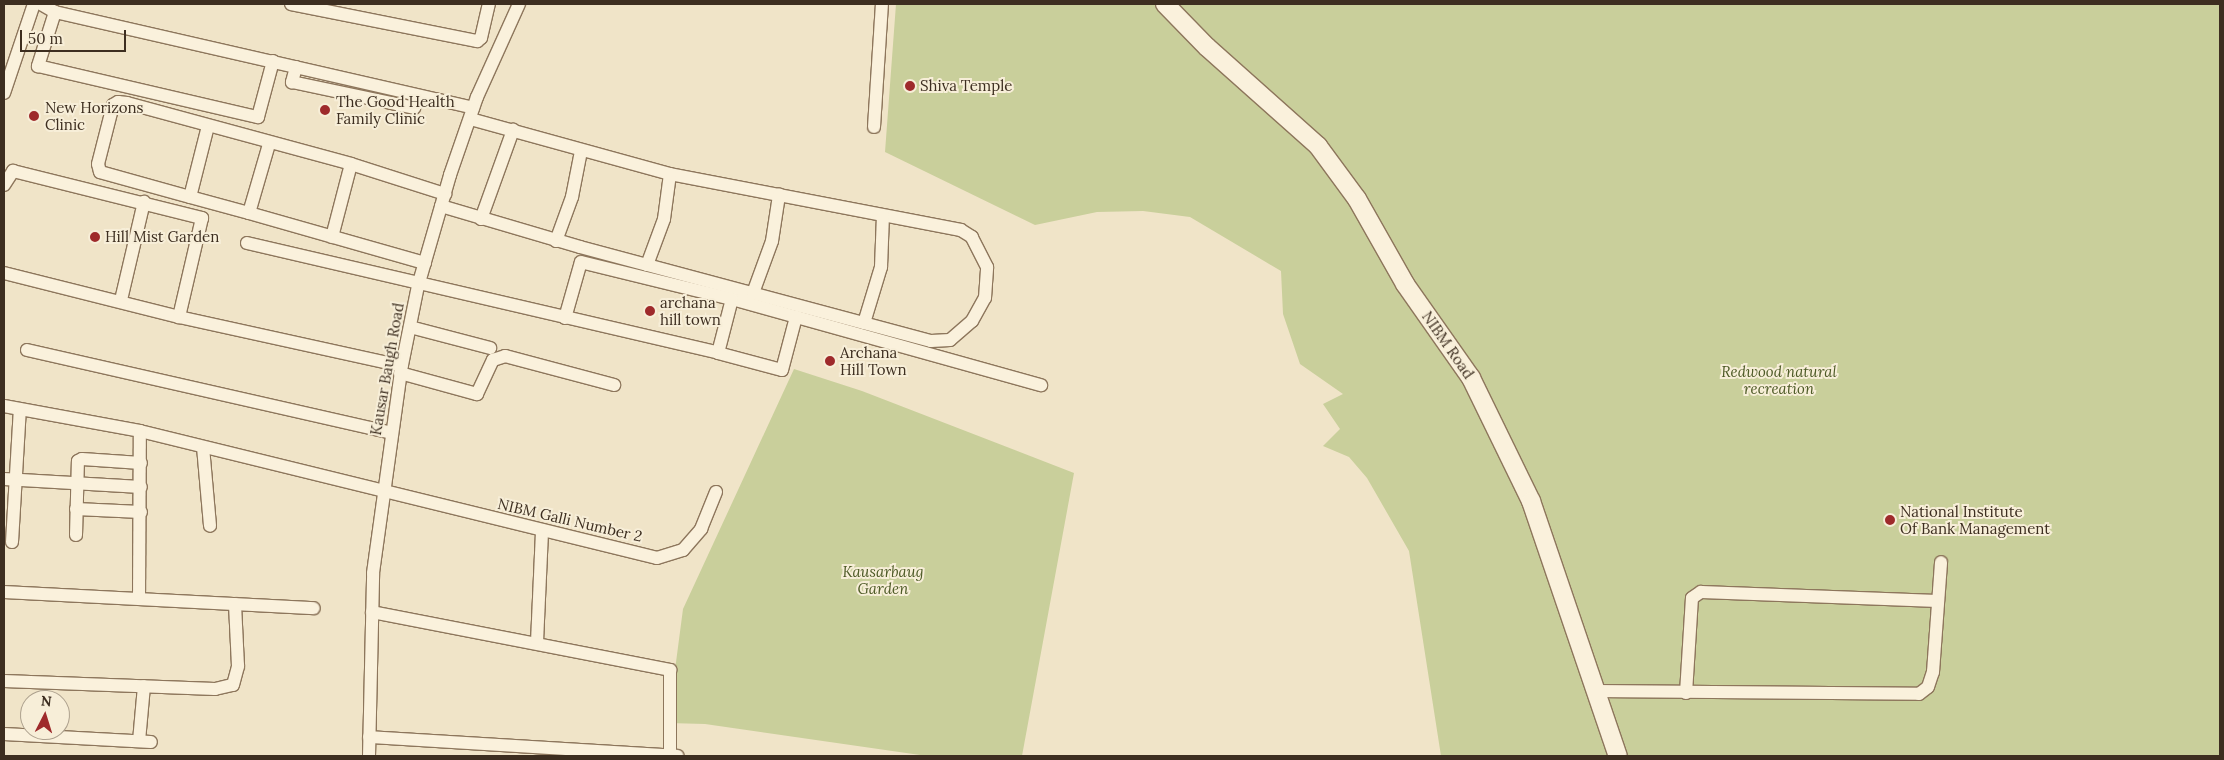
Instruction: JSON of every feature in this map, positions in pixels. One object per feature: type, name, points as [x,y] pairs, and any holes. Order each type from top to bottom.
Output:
[{"type":"main road","name":"NIBM Road","points":[[1165,4],[1206,47],[1318,146],[1357,198],[1405,284],[1471,378],[1531,501],[1618,756]]},
{"type":"street","points":[[4,93],[34,4]]},
{"type":"street","points":[[41,4],[55,12],[363,83],[471,113],[513,130],[581,151],[670,174],[961,230],[972,237],[987,267],[985,298],[972,321],[950,340],[931,341],[556,241],[481,219],[443,200],[351,164],[270,144],[127,103],[112,106],[98,164],[100,172],[425,263]]},
{"type":"street","points":[[291,4],[477,40],[481,38],[490,4]]},
{"type":"street","name":"Kausar Baugh Road","points":[[369,756],[373,573],[401,369],[418,286],[443,200],[471,113],[515,4]]},
{"type":"street","points":[[874,127],[882,4]]},
{"type":"street","points":[[55,12],[38,66],[249,114],[258,116],[273,61]]},
{"type":"street","points":[[296,67],[292,82],[414,108]]},
{"type":"street","points":[[360,97],[363,83]]},
{"type":"street","points":[[190,197],[208,126]]},
{"type":"street","points":[[481,219],[513,130]]},
{"type":"street","points":[[250,213],[270,144]]},
{"type":"street","points":[[556,241],[572,197],[581,151]]},
{"type":"street","points":[[332,237],[351,164]]},
{"type":"street","points":[[4,185],[13,171],[144,202],[202,218],[179,317]]},
{"type":"street","points":[[647,265],[664,220],[670,174]]},
{"type":"street","points":[[753,294],[772,241],[779,195]]},
{"type":"street","points":[[121,300],[144,202]]},
{"type":"street","points":[[864,323],[881,267],[883,216]]},
{"type":"street","points":[[247,243],[418,286],[718,353],[782,370],[796,316]]},
{"type":"street","points":[[565,318],[581,262],[796,316],[1041,385]]},
{"type":"street","points":[[4,273],[121,300],[179,317],[401,369],[476,394],[493,360],[505,356],[614,384]]},
{"type":"street","points":[[718,353],[732,299]]},
{"type":"street","points":[[410,327],[490,348]]},
{"type":"street","points":[[27,350],[392,434]]},
{"type":"street","name":"NIBM Galli Number 2","points":[[4,406],[140,432],[657,558],[683,550],[701,529],[716,492]]},
{"type":"street","points":[[12,542],[10,479],[20,409]]},
{"type":"street","points":[[139,598],[140,432]]},
{"type":"street","points":[[203,447],[210,526]]},
{"type":"street","points":[[76,535],[77,467],[82,459],[141,463]]},
{"type":"street","points":[[10,479],[141,487]]},
{"type":"street","points":[[76,509],[141,512]]},
{"type":"street","points":[[537,642],[542,530]]},
{"type":"street","points":[[1596,691],[1920,694],[1928,687],[1933,672],[1941,562]]},
{"type":"street","points":[[4,592],[314,608]]},
{"type":"street","points":[[1686,692],[1692,598],[1700,592],[1938,602]]},
{"type":"street","points":[[4,681],[215,689],[232,685],[238,666],[235,604]]},
{"type":"street","points":[[369,737],[674,756],[670,670],[537,642],[372,612]]},
{"type":"street","points":[[4,734],[145,741],[144,686]]},
{"type":"green space","name":"Redwood natural recreation","points":[[896,4],[2220,4],[2220,756],[1441,756],[1409,551],[1367,478],[1349,457],[1323,446],[1340,429],[1323,404],[1343,394],[1300,364],[1283,314],[1281,271],[1190,217],[1143,211],[1097,212],[1035,225],[885,152]]},
{"type":"green space","name":"Kausarbaug Garden","points":[[794,369],[862,391],[1074,473],[1022,756],[927,756],[705,724],[668,723],[683,609]]},
{"type":"place","name":"Shiva Temple","points":[[910,86]]},
{"type":"place","name":"The Good Health Family Clinic","points":[[325,110]]},
{"type":"place","name":"New Horizons Clinic","points":[[34,116]]},
{"type":"place","name":"Hill Mist Garden","points":[[95,237]]},
{"type":"place","name":"archana hill town","points":[[650,311]]},
{"type":"place","name":"Archana Hill Town","points":[[830,361]]},
{"type":"place","name":"National Institute Of Bank Management","points":[[1890,520]]}]
